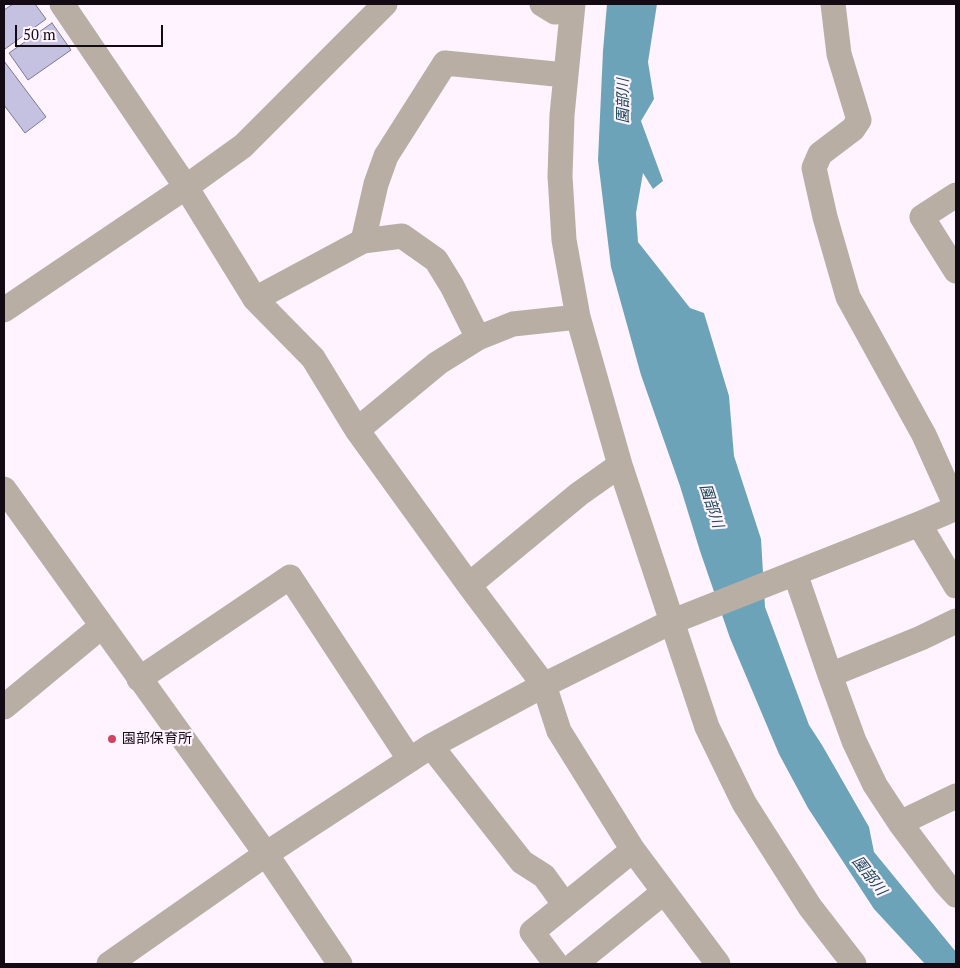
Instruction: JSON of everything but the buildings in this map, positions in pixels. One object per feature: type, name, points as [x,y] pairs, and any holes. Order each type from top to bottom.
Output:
[{"type":"street","points":[[62,4],[186,187],[255,299],[313,358],[357,430],[544,686],[559,731],[633,850],[718,964]]},
{"type":"street","points":[[4,310],[186,187],[243,146],[385,4]]},
{"type":"street","points":[[109,964],[266,854],[431,746],[544,686],[676,621],[919,524],[956,507],[924,435],[848,297],[825,217],[814,168],[820,154],[853,129],[859,120],[839,54],[833,4]]},
{"type":"street","points":[[557,7],[566,75],[562,115],[560,176],[564,240],[578,317],[620,465],[676,621],[707,727],[744,803],[810,907],[854,964]]},
{"type":"street","points":[[363,240],[376,184],[386,156],[445,63],[566,75]]},
{"type":"street","points":[[956,195],[922,217],[956,271]]},
{"type":"street","points":[[255,299],[363,240],[402,236],[436,260],[452,286],[478,338]]},
{"type":"street","points":[[357,430],[438,363],[478,338],[513,324],[578,317]]},
{"type":"street","points":[[469,585],[579,494],[620,465]]},
{"type":"street","points":[[4,489],[266,854],[340,964]]},
{"type":"street","points":[[919,524],[956,586]]},
{"type":"street","points":[[789,575],[854,740],[875,785],[944,883],[956,895]]},
{"type":"street","points":[[140,679],[290,577],[410,760]]},
{"type":"street","points":[[830,675],[921,638],[956,621]]},
{"type":"street","points":[[4,708],[102,626]]},
{"type":"street","points":[[431,746],[522,862],[544,876],[565,906]]},
{"type":"street","points":[[900,823],[956,796]]},
{"type":"street","points":[[556,964],[532,932],[633,850]]},
{"type":"street","points":[[575,964],[664,892]]},
{"type":"water","name":"園部川","points":[[607,4],[657,4],[648,62],[654,99],[641,121],[663,181],[653,189],[643,173],[636,213],[638,242],[690,308],[704,313],[729,396],[734,456],[761,539],[765,607],[809,725],[869,827],[874,852],[956,952],[956,964],[925,964],[874,909],[808,808],[779,754],[730,638],[641,375],[611,267],[598,160]]},
{"type":"place","name":"園部保育所","points":[[112,739]]}]
